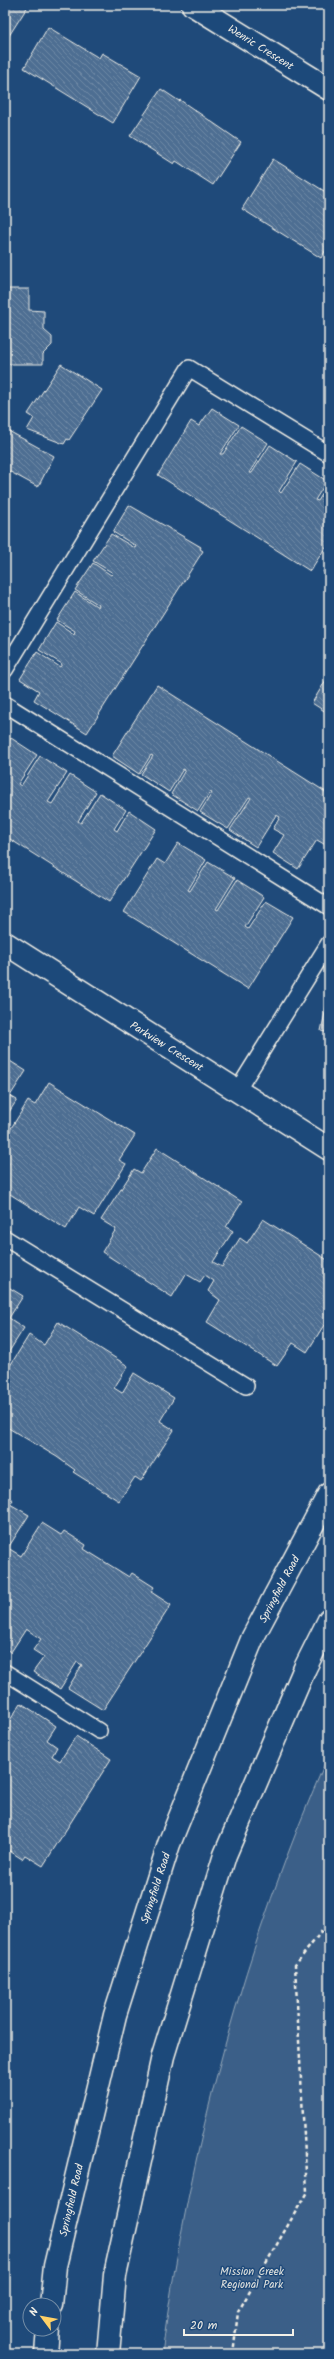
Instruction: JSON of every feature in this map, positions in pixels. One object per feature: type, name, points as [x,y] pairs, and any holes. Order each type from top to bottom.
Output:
[{"type":"main road","name":"Wenric Crescent","points":[[193,5],[329,89]]},
{"type":"main road","name":"Parkview Crescent","points":[[5,943],[329,1149]]},
{"type":"main road","name":"Springfield Road","points":[[52,2297],[55,2266],[115,2015],[169,1844],[253,1636],[329,1494]]},
{"type":"main road","points":[[108,2354],[115,2275],[162,2056],[225,1855],[306,1668],[329,1620]]},
{"type":"main road","points":[[46,2354],[47,2337]]},
{"type":"lane","points":[[5,670],[189,368],[329,454]]},
{"type":"lane","points":[[5,704],[329,907]]},
{"type":"lane","points":[[237,1090],[329,944]]},
{"type":"lane","points":[[5,1238],[246,1386]]},
{"type":"lane","points":[[5,1672],[100,1731]]},
{"type":"path","points":[[233,2354],[238,2312],[307,2192],[295,1965],[329,1922]]},
{"type":"green space","name":"Mission Creek Regional Park","points":[[329,1754],[329,2354],[162,2354],[173,2277],[188,2200],[224,2048],[246,1973],[271,1899]]},
{"type":"building","points":[[5,5],[28,6],[5,42]]},
{"type":"building","points":[[48,27],[99,58],[102,53],[141,76],[113,123],[24,68]]},
{"type":"building","points":[[161,89],[179,101],[180,100],[241,142],[213,185],[176,161],[174,164],[130,136]]},
{"type":"building","points":[[273,159],[329,194],[329,245],[321,258],[242,209]]},
{"type":"building","points":[[5,289],[29,289],[29,310],[44,311],[44,330],[52,337],[52,345],[43,354],[43,364],[5,364]]},
{"type":"building","points":[[61,364],[102,390],[69,440],[67,439],[64,444],[27,430],[34,418],[28,414]]},
{"type":"building","points":[[212,408],[239,425],[220,454],[223,454],[241,426],[268,443],[249,473],[252,473],[270,445],[297,462],[279,491],[281,493],[300,464],[327,481],[315,500],[318,501],[329,483],[329,542],[310,571],[158,475],[191,421],[199,426]]},
{"type":"building","points":[[5,429],[54,456],[38,487],[5,469]]},
{"type":"building","points":[[129,505],[201,547],[200,549],[203,551],[87,733],[34,700],[39,691],[20,679],[37,652],[60,667],[62,664],[39,650],[56,622],[74,634],[75,631],[57,620],[75,592],[98,607],[99,605],[75,590],[93,563],[111,575],[113,573],[93,561],[111,534],[135,548],[136,546],[113,532]]},
{"type":"building","points":[[329,562],[329,575],[323,572]]},
{"type":"building","points":[[329,675],[329,714],[312,703]]},
{"type":"building","points":[[157,685],[329,794],[329,847],[317,840],[298,869],[273,853],[284,835],[273,829],[280,817],[276,815],[256,847],[230,830],[251,798],[249,797],[228,829],[200,812],[212,793],[210,792],[198,811],[171,794],[185,770],[183,769],[169,792],[141,774],[153,756],[151,755],[139,774],[112,756]]},
{"type":"building","points":[[11,738],[37,755],[18,784],[21,786],[40,756],[67,773],[48,802],[52,804],[70,775],[96,792],[78,821],[81,823],[100,793],[126,810],[114,829],[117,831],[129,811],[156,829],[109,902],[5,836],[5,747]]},
{"type":"building","points":[[178,843],[206,860],[188,890],[190,891],[208,862],[235,878],[216,909],[218,910],[237,880],[264,897],[245,927],[248,929],[266,901],[293,917],[248,989],[124,912],[157,859],[165,864]]},
{"type":"building","points":[[328,999],[329,1000],[329,1033],[321,1031]]},
{"type":"building","points":[[5,1058],[26,1071],[10,1096],[17,1100],[5,1118]]},
{"type":"building","points":[[49,1082],[135,1135],[119,1160],[126,1164],[94,1216],[79,1207],[66,1229],[5,1191],[5,1169],[9,1163],[5,1161],[5,1131],[8,1133],[28,1101],[35,1105]]},
{"type":"building","points":[[157,1148],[242,1202],[226,1227],[233,1231],[213,1262],[222,1267],[240,1238],[247,1243],[263,1219],[329,1261],[329,1317],[307,1352],[293,1343],[277,1366],[207,1322],[220,1300],[208,1291],[214,1281],[205,1275],[200,1282],[186,1274],[172,1297],[102,1252],[116,1229],[101,1220],[134,1169],[141,1173]]},
{"type":"building","points":[[5,1285],[23,1296],[9,1318],[24,1328],[5,1358]]},
{"type":"building","points":[[58,1322],[128,1366],[114,1388],[122,1393],[134,1373],[174,1398],[160,1421],[174,1430],[141,1481],[135,1477],[119,1501],[73,1472],[75,1470],[57,1457],[5,1426],[5,1374],[29,1335],[44,1345]]},
{"type":"building","points":[[5,1495],[13,1500],[10,1504],[29,1515],[8,1548],[21,1556],[42,1523],[61,1535],[64,1531],[86,1545],[84,1549],[129,1577],[132,1573],[154,1587],[151,1592],[171,1605],[103,1710],[68,1688],[82,1665],[77,1662],[60,1689],[33,1672],[44,1657],[33,1650],[41,1639],[26,1629],[11,1652],[5,1649],[5,1581],[10,1574],[5,1571]]},
{"type":"building","points":[[5,1693],[9,1695],[5,1701]]},
{"type":"building","points":[[21,1703],[56,1726],[47,1740],[57,1747],[52,1756],[60,1761],[76,1736],[111,1759],[43,1866],[25,1855],[22,1859],[5,1848],[5,1728]]}]
